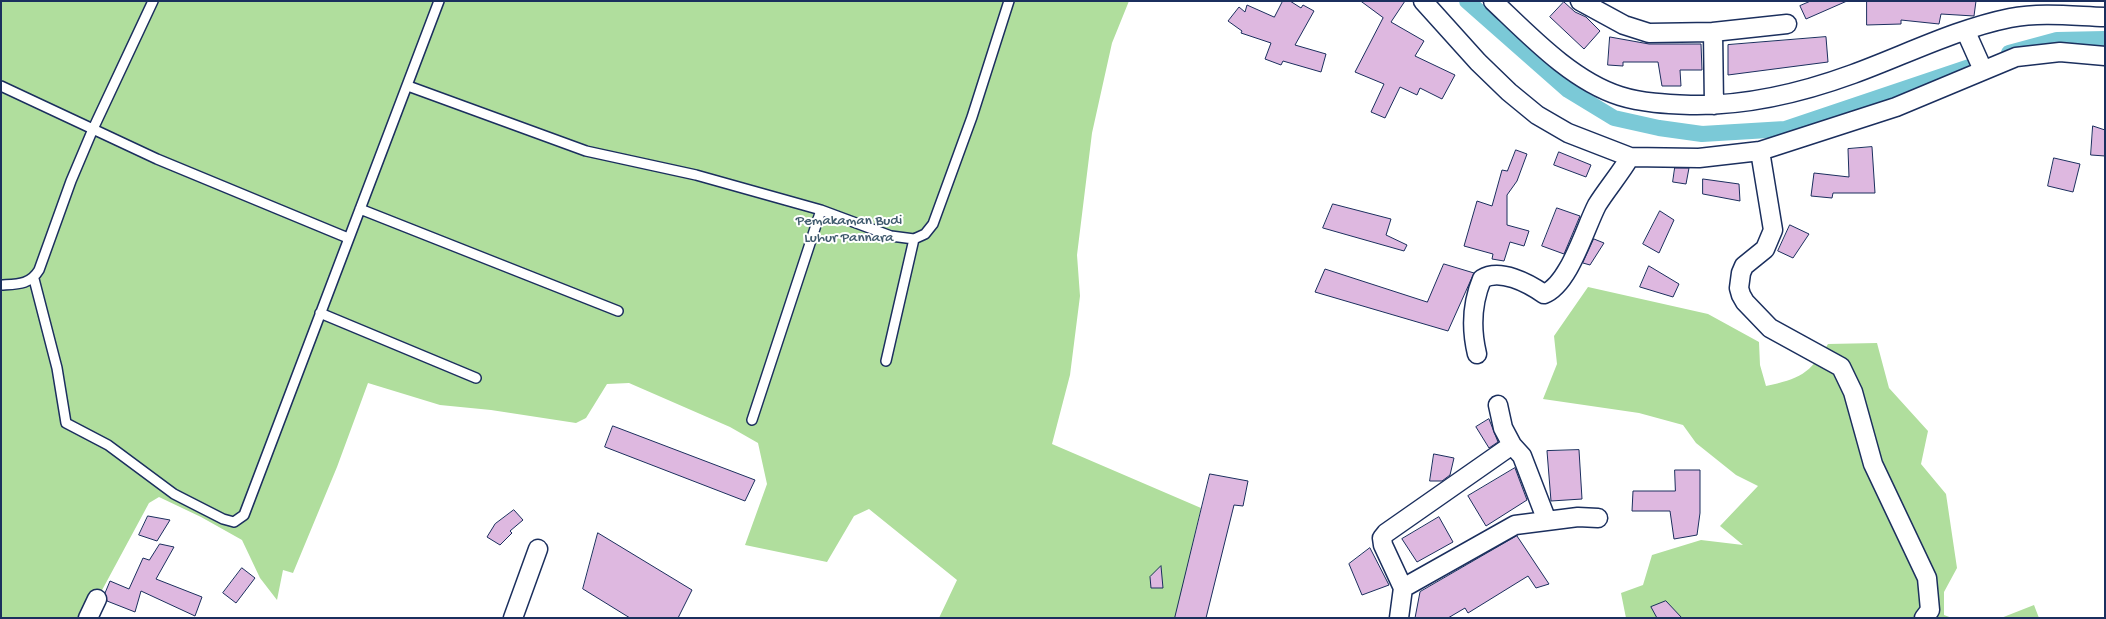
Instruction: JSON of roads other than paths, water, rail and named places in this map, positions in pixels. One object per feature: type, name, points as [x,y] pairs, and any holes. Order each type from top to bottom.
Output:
[{"type":"street","points":[[1423,1],[1478,62],[1509,92],[1537,114],[1568,133],[1630,157],[1699,158],[1760,151],[1896,108],[2016,57],[2060,52],[2105,56]]},
{"type":"street","points":[[1493,1],[1546,51],[1587,80],[1619,96],[1663,104],[1714,105],[1763,100],[1805,91],[1966,32],[2009,19],[2036,14],[2105,17]]},
{"type":"street","points":[[1580,1],[1624,25],[1649,33],[1713,32],[1787,24]]},
{"type":"street","points":[[1713,32],[1714,105]]},
{"type":"street","points":[[1966,32],[1983,70]]},
{"type":"street","points":[[1760,151],[1773,230],[1765,248],[1744,266],[1740,273],[1739,288],[1745,302],[1770,328],[1842,368],[1853,392],[1873,464],[1927,578],[1930,610],[1924,618]]},
{"type":"street","points":[[1477,354],[1473,329],[1474,310],[1482,279],[1490,274],[1508,276],[1544,294],[1550,292],[1557,285],[1572,260],[1601,199],[1630,157]]},
{"type":"street","points":[[1498,405],[1503,428],[1512,445],[1522,456],[1547,521]]},
{"type":"street","points":[[1399,618],[1403,588],[1383,545],[1382,538],[1386,533],[1512,445]]},
{"type":"street","points":[[1403,588],[1515,524],[1578,517],[1598,518]]},
{"type":"street","points":[[513,618],[538,549]]},
{"type":"street","points":[[88,618],[97,599]]},
{"type":"lane","points":[[1,285],[25,283],[34,279],[39,270],[93,128],[153,1]]},
{"type":"lane","points":[[34,279],[57,368],[66,423],[108,445],[174,494],[223,519],[234,522],[244,515],[439,1]]},
{"type":"lane","points":[[408,86],[586,151],[696,175],[821,210],[891,236],[914,239],[925,234],[933,224],[972,116],[1009,1]]},
{"type":"lane","points":[[1,86],[157,159],[348,238]]},
{"type":"lane","points":[[360,209],[618,311]]},
{"type":"lane","points":[[752,420],[821,210]]},
{"type":"lane","points":[[886,362],[914,239]]},
{"type":"lane","points":[[320,313],[476,378]]},
{"type":"waterway","points":[[1467,1],[1568,90],[1614,118],[1659,128],[1702,134],[1785,129],[1981,63]]},
{"type":"waterway","points":[[2009,53],[2057,40],[2105,39]]},
{"type":"park label","name":"Pemakaman Budi Luhur Pannara","points":[[849,230]]}]
